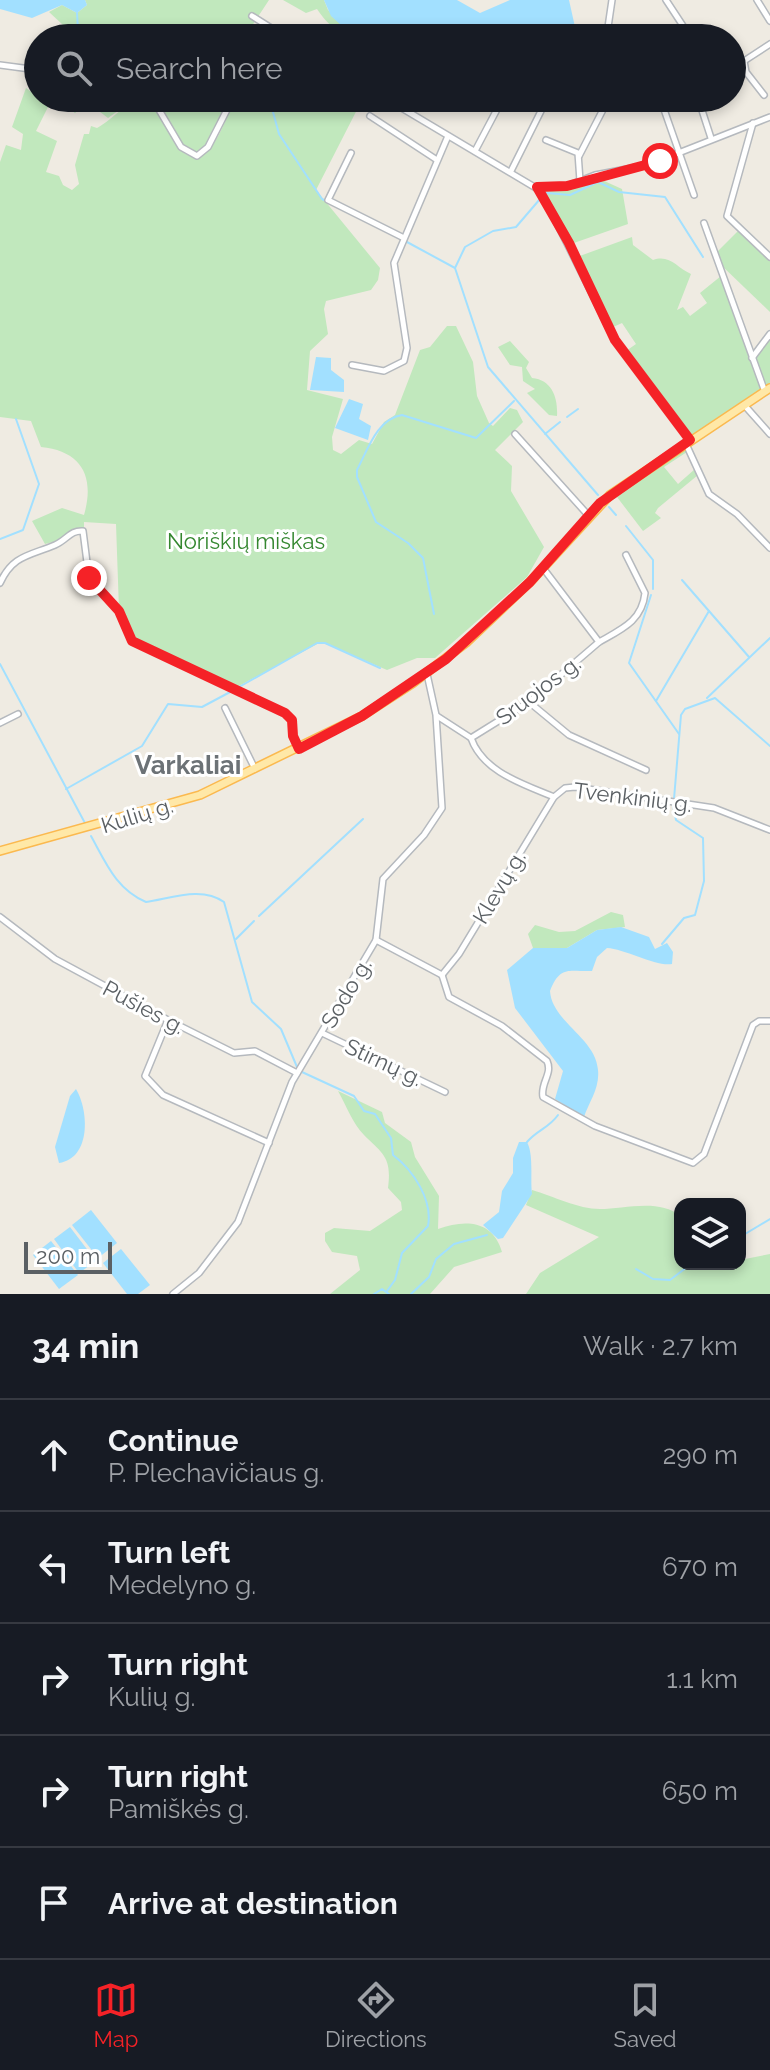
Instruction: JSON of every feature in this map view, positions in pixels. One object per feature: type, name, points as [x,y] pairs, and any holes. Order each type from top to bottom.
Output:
[{"type":"main road","name":"Kulių g.","points":[[0,851],[186,800],[256,770],[362,716],[427,674],[487,624],[543,568],[588,515],[618,488],[768,390]]},
{"type":"street","points":[[608,24],[612,0]]},
{"type":"street","points":[[666,0],[682,24]]},
{"type":"street","points":[[757,0],[770,21]]},
{"type":"street","points":[[252,16],[265,24]]},
{"type":"street","points":[[746,60],[770,44]]},
{"type":"street","points":[[0,65],[24,68]]},
{"type":"street","points":[[746,72],[764,95]]},
{"type":"street","points":[[160,112],[181,147],[197,156],[208,147],[226,112]]},
{"type":"street","points":[[408,112],[537,187],[569,243],[615,340],[688,442],[706,489],[770,548]]},
{"type":"street","points":[[475,151],[496,112]]},
{"type":"street","points":[[511,171],[540,112]]},
{"type":"street","points":[[580,181],[579,156],[602,112]]},
{"type":"street","points":[[665,112],[694,195]]},
{"type":"street","points":[[703,112],[711,138]]},
{"type":"street","points":[[370,116],[437,160]]},
{"type":"street","points":[[537,187],[567,186],[648,165],[770,117]]},
{"type":"street","points":[[753,123],[727,216],[770,257]]},
{"type":"street","points":[[352,365],[384,371],[404,361],[407,348],[394,263],[448,136]]},
{"type":"street","points":[[546,140],[572,147],[579,156]]},
{"type":"street","points":[[351,153],[328,200],[404,238]]},
{"type":"street","points":[[704,223],[751,359],[768,390]]},
{"type":"street","points":[[751,359],[770,334]]},
{"type":"street","points":[[746,407],[770,434]]},
{"type":"street","points":[[515,434],[588,515]]},
{"type":"street","points":[[0,583],[15,560],[54,545],[74,531],[83,531],[89,578],[119,611],[132,641],[285,713],[292,720],[293,736],[299,749]]},
{"type":"street","points":[[599,642],[638,618],[644,599],[645,593],[626,555]]},
{"type":"street","name":"Sruojos g.","points":[[436,715],[471,738],[529,702],[599,642],[543,568]]},
{"type":"street","name":"Sodo g.","points":[[173,1294],[199,1273],[238,1222],[297,1073],[376,940],[383,879],[424,835],[442,808],[436,715],[427,674]]},
{"type":"street","points":[[529,702],[569,735],[646,770]]},
{"type":"street","points":[[225,708],[256,770]]},
{"type":"street","points":[[0,723],[18,714]]},
{"type":"street","name":"Tvenkinių g.","points":[[471,738],[476,750],[498,772],[554,797],[565,788],[575,787],[714,808],[770,830]]},
{"type":"street","name":"Klevų g.","points":[[442,975],[459,954],[554,797]]},
{"type":"street","name":"Pušies g.","points":[[0,917],[55,959],[168,1020],[234,1053],[255,1051],[297,1073]]},
{"type":"street","points":[[376,940],[442,975],[449,997],[502,1026],[547,1061],[549,1072],[542,1088],[543,1097],[595,1126],[693,1163],[704,1154],[753,1025],[759,1021],[770,1021]]},
{"type":"street","points":[[168,1020],[145,1076],[163,1095],[269,1143]]},
{"type":"street","name":"Stirnų g.","points":[[322,1033],[445,1092]]},
{"type":"green space","points":[[85,0],[269,0],[253,24],[62,24],[49,12],[62,5],[77,13],[87,5]]},
{"type":"green space","points":[[283,0],[324,0],[328,10],[343,24],[330,24],[317,9],[306,13]]},
{"type":"green space","name":"Noriškių miškas","points":[[24,94],[24,112],[46,112],[36,131],[57,141],[46,172],[59,176],[63,185],[72,190],[79,184],[75,165],[84,134],[89,134],[91,126],[97,128],[119,112],[159,112],[184,153],[194,156],[203,154],[217,139],[229,112],[356,112],[316,190],[380,268],[378,280],[371,290],[326,301],[324,309],[328,334],[310,351],[307,390],[343,399],[332,437],[333,450],[341,454],[359,440],[372,444],[384,422],[395,415],[420,350],[430,347],[447,326],[456,326],[473,362],[477,396],[489,423],[493,426],[510,408],[517,410],[523,422],[495,450],[512,466],[511,491],[544,547],[527,577],[435,658],[417,658],[387,670],[321,642],[237,687],[132,639],[119,610],[116,524],[84,522],[84,529],[71,530],[60,540],[45,544],[32,521],[62,508],[84,515],[88,489],[86,478],[76,460],[67,454],[41,447],[31,421],[0,417],[0,162],[6,145],[21,150],[23,134],[12,127]]},
{"type":"green space","points":[[100,112],[116,112],[108,118]]},
{"type":"green space","points":[[163,112],[224,112],[207,146],[198,153],[182,146]]},
{"type":"green space","points":[[601,176],[602,180],[622,189],[628,224],[571,244],[541,189],[569,187]]},
{"type":"green space","points":[[738,231],[770,260],[770,312],[720,264],[717,252]]},
{"type":"green space","points":[[632,237],[633,245],[653,260],[669,260],[691,274],[677,310],[683,307],[690,316],[707,303],[700,293],[721,276],[751,361],[770,336],[770,384],[695,435],[689,435],[626,351],[636,344],[622,323],[611,328],[577,257]]},
{"type":"green space","points":[[510,341],[529,362],[526,368],[532,378],[545,382],[553,391],[557,416],[549,415],[527,393],[535,389],[523,381],[522,367],[510,365],[498,347]]},
{"type":"green space","points":[[684,448],[687,452],[664,467],[678,484],[695,469],[698,475],[658,508],[655,513],[661,518],[643,531],[617,497],[604,506],[606,501]]},
{"type":"green space","points":[[611,912],[623,915],[625,927],[597,930],[567,948],[533,948],[528,934],[535,925],[559,932],[575,931]]},
{"type":"green space","points":[[338,1091],[382,1112],[385,1123],[411,1142],[415,1157],[439,1196],[438,1229],[458,1224],[477,1225],[492,1234],[502,1252],[454,1267],[430,1294],[330,1294],[360,1270],[357,1256],[332,1252],[325,1241],[325,1233],[334,1228],[370,1231],[402,1210],[401,1202],[388,1188],[389,1169],[385,1157],[356,1125]]},
{"type":"green space","points":[[532,1190],[592,1208],[662,1207],[674,1212],[674,1270],[746,1270],[746,1259],[770,1254],[770,1294],[526,1294],[540,1273],[599,1237],[526,1205]]},
{"type":"water","points":[[0,0],[85,0],[87,5],[77,13],[62,5],[32,18],[0,9]]},
{"type":"water","points":[[324,0],[457,0],[480,13],[510,0],[569,0],[574,24],[340,24],[331,16]]},
{"type":"water","points":[[316,357],[331,358],[331,370],[344,380],[344,392],[310,390]]},
{"type":"water","points":[[349,399],[363,404],[359,419],[371,426],[368,440],[335,428]]},
{"type":"water","points":[[621,927],[649,937],[655,949],[667,943],[673,952],[672,964],[607,948],[597,957],[592,971],[562,973],[550,991],[558,1012],[590,1049],[598,1070],[594,1095],[584,1117],[555,1099],[563,1071],[515,1008],[507,970],[533,948],[567,948],[597,930]]},
{"type":"water","points":[[76,1089],[85,1121],[82,1143],[69,1159],[59,1163],[55,1147],[70,1096]]},
{"type":"water","points":[[519,1142],[527,1142],[529,1147],[532,1194],[503,1238],[498,1239],[483,1225],[499,1212],[502,1191],[513,1173],[513,1158]]},
{"type":"water","points":[[91,1210],[117,1243],[98,1258],[72,1225]]},
{"type":"water","points":[[70,1227],[96,1261],[79,1273],[54,1239]]},
{"type":"water","points":[[51,1241],[78,1275],[59,1289],[33,1255]]},
{"type":"water","points":[[121,1249],[150,1285],[138,1294],[127,1294],[103,1263]]},
{"type":"waterway","points":[[77,13],[78,24]]},
{"type":"waterway","points":[[273,112],[279,134],[322,199],[328,202]]},
{"type":"waterway","points":[[547,193],[570,195],[598,182],[619,192],[665,197],[703,257]]},
{"type":"waterway","points":[[540,199],[516,227],[493,231],[465,247],[455,268],[488,367],[598,495]]},
{"type":"waterway","points":[[407,242],[455,268]]},
{"type":"waterway","points":[[434,614],[423,558],[408,543],[376,522],[357,477],[357,470],[374,436],[393,418],[402,415],[476,438],[514,401]]},
{"type":"waterway","points":[[567,417],[578,409]]},
{"type":"waterway","points":[[0,539],[23,530],[39,484],[16,419]]},
{"type":"waterway","points":[[545,434],[560,422]]},
{"type":"waterway","points":[[609,507],[616,515]]},
{"type":"waterway","points":[[626,526],[653,560],[653,589]]},
{"type":"waterway","points":[[682,580],[749,657]]},
{"type":"waterway","points":[[651,595],[629,663],[679,734]]},
{"type":"waterway","points":[[656,701],[709,611]]},
{"type":"waterway","points":[[707,698],[770,638]]},
{"type":"waterway","points":[[239,687],[317,643],[325,643],[380,668]]},
{"type":"waterway","points":[[0,664],[86,825]]},
{"type":"waterway","points":[[66,789],[142,746],[168,704],[202,707],[232,691]]},
{"type":"waterway","points":[[674,799],[681,715],[685,709],[715,698],[770,746]]},
{"type":"waterway","points":[[662,944],[684,918],[695,915],[704,881],[703,838],[676,820],[673,805]]},
{"type":"waterway","points":[[259,916],[363,819]]},
{"type":"waterway","points":[[91,836],[119,883],[146,902],[197,894],[224,902],[252,1002],[281,1029],[297,1067]]},
{"type":"waterway","points":[[236,939],[254,921]]},
{"type":"waterway","points":[[302,1072],[354,1096],[364,1111],[375,1114],[391,1138],[393,1155],[408,1169],[424,1196],[428,1226],[402,1253],[395,1280],[387,1291]]},
{"type":"waterway","points":[[527,1142],[558,1115]]},
{"type":"waterway","points":[[746,1233],[770,1219]]},
{"type":"waterway","points":[[411,1294],[429,1277],[436,1259],[454,1244],[487,1235]]},
{"type":"waterway","points":[[636,1269],[653,1279],[670,1280],[683,1270]]},
{"type":"waterway","points":[[374,1294],[382,1289],[389,1294]]},
{"type":"district","name":"Varkaliai","points":[[188,765]]},
{"type":"route","points":[[89,578],[119,611],[132,641],[260,699],[290,716],[294,741],[299,749],[362,716],[427,674],[516,596],[600,503],[690,440],[615,340],[569,243],[537,187],[546,184],[567,186],[595,175],[660,161]]}]
